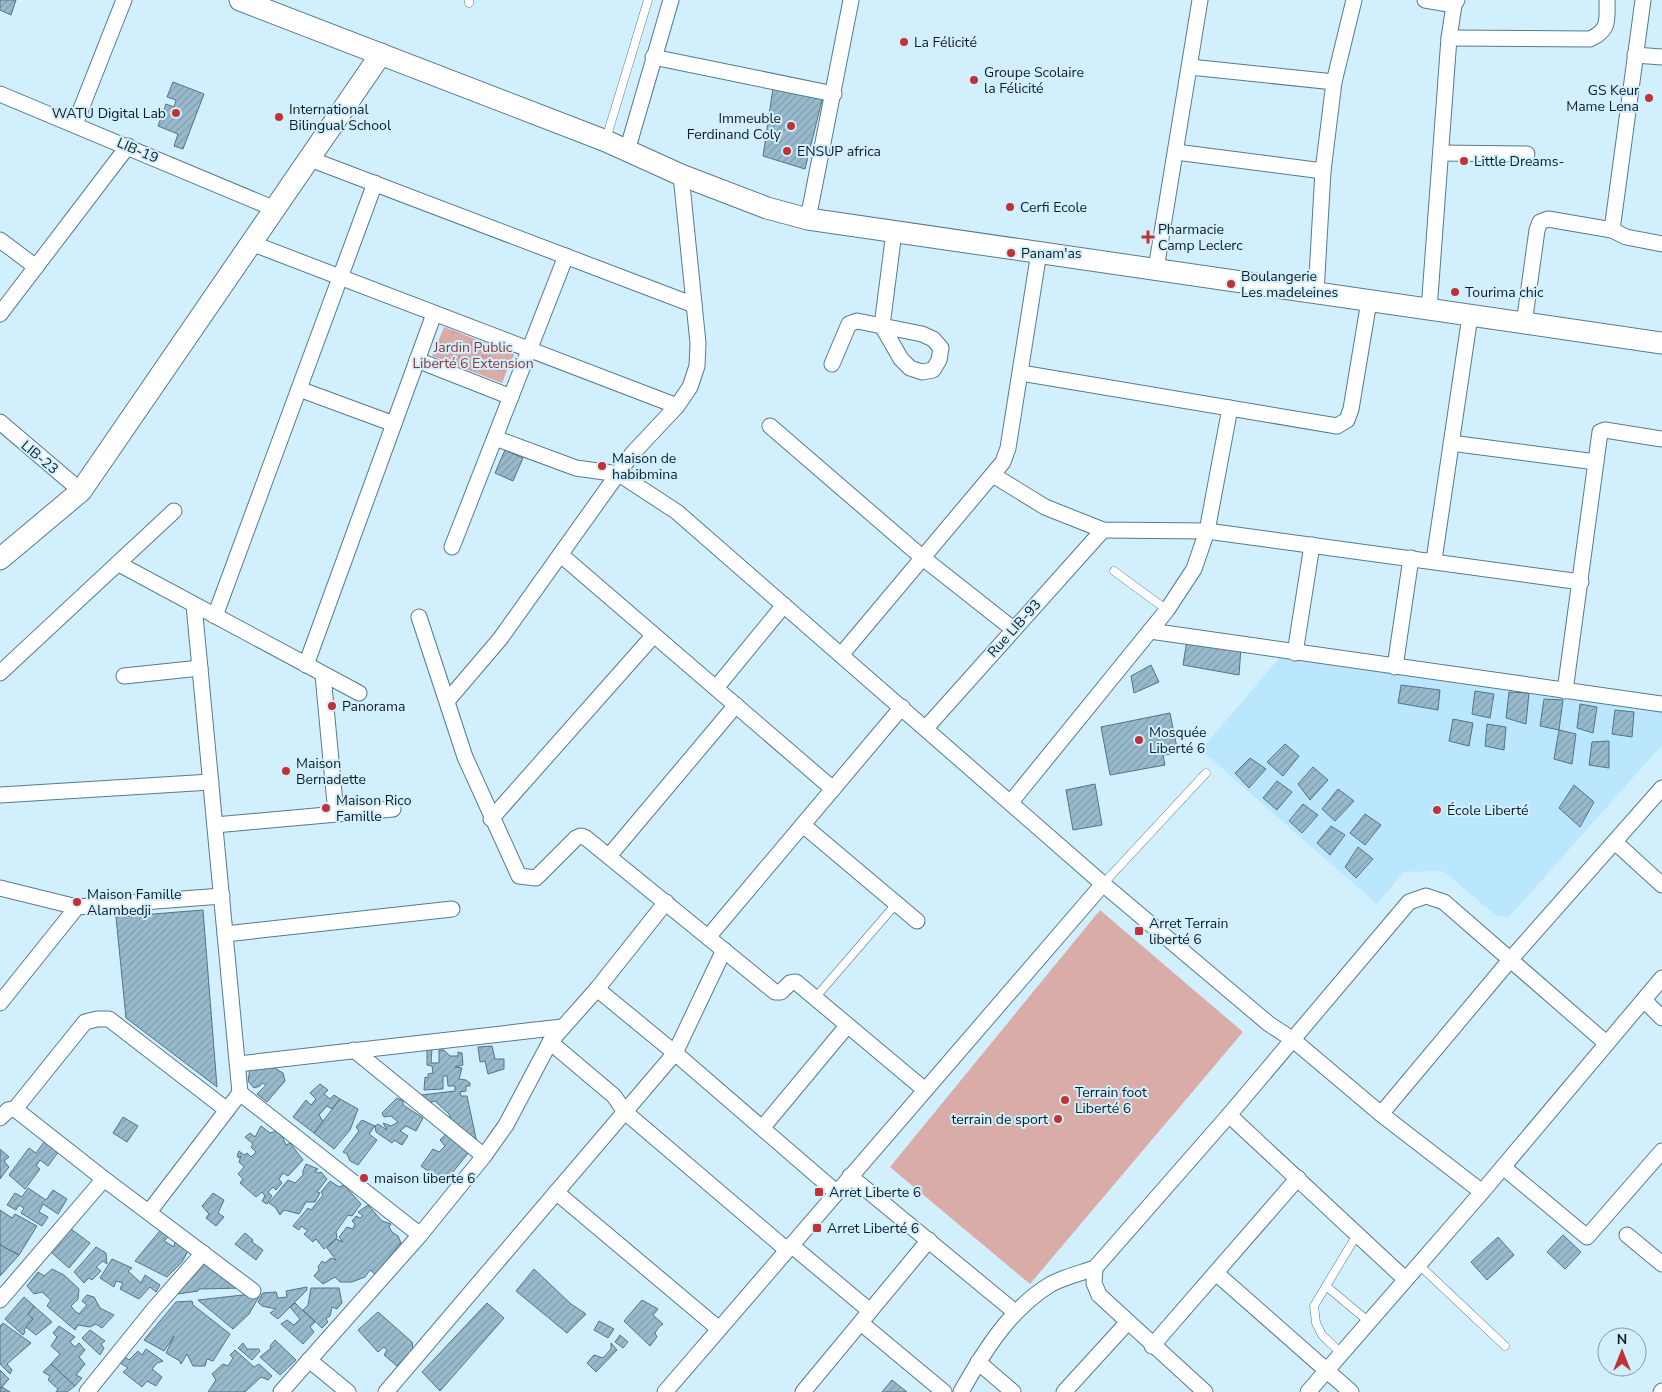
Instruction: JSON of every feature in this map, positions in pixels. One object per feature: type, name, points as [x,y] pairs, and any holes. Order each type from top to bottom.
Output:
[{"type":"street","points":[[75,124],[124,0]]},
{"type":"street","points":[[240,0],[606,141],[681,176],[767,208],[808,218],[1662,343]]},
{"type":"street","points":[[627,151],[671,0]]},
{"type":"street","points":[[808,218],[834,94],[850,0]]},
{"type":"street","points":[[1156,270],[1200,0]]},
{"type":"street","points":[[1316,293],[1323,171],[1334,82],[1354,0]]},
{"type":"street","points":[[1425,0],[1456,2],[1449,38],[1429,310]]},
{"type":"street","points":[[1449,38],[1590,39],[1601,34],[1607,24],[1608,0]]},
{"type":"street","points":[[1612,230],[1643,0]]},
{"type":"street","points":[[0,558],[81,491],[381,54]]},
{"type":"street","points":[[1635,55],[1662,57]]},
{"type":"street","points":[[653,57],[834,94]]},
{"type":"street","points":[[1190,67],[1334,82]]},
{"type":"street","name":"LIB-19","points":[[0,94],[275,209]]},
{"type":"street","points":[[0,314],[128,146]]},
{"type":"street","points":[[1176,152],[1323,171]]},
{"type":"street","points":[[1441,153],[1527,154]]},
{"type":"street","points":[[310,158],[694,304]]},
{"type":"street","points":[[448,700],[500,639],[619,474],[651,433],[677,406],[690,387],[697,366],[698,343],[681,176]]},
{"type":"street","points":[[215,616],[375,184]]},
{"type":"street","points":[[1524,324],[1537,230],[1540,222],[1548,219],[1612,230],[1626,237],[1662,244]]},
{"type":"street","points":[[832,364],[849,324],[857,321],[882,326],[894,232]]},
{"type":"street","points":[[0,240],[36,267]]},
{"type":"street","points":[[251,244],[677,406]]},
{"type":"street","points":[[841,655],[1003,462],[1008,448],[1039,252]]},
{"type":"street","points":[[452,547],[566,256]]},
{"type":"street","points":[[1020,373],[1337,426],[1347,420],[1351,409],[1368,301]]},
{"type":"street","points":[[306,666],[434,314]]},
{"type":"street","points":[[1434,560],[1470,316]]},
{"type":"street","points":[[417,360],[511,398]]},
{"type":"street","points":[[299,389],[394,424]]},
{"type":"street","points":[[1011,802],[1150,632],[1194,569],[1207,531],[1230,408]]},
{"type":"street","name":"LIB-23","points":[[0,422],[81,491]]},
{"type":"street","points":[[770,426],[923,558],[1013,629]]},
{"type":"street","points":[[1565,691],[1600,432],[1605,430],[1662,439]]},
{"type":"street","points":[[495,438],[576,468],[619,474],[677,512],[1104,884],[1269,1024],[1292,1039],[1381,1114],[1482,1192]]},
{"type":"street","points":[[1451,443],[1596,462]]},
{"type":"street","points":[[993,475],[1044,507],[1104,530],[1207,531],[1434,560],[1581,582]]},
{"type":"street","points":[[0,673],[174,511]]},
{"type":"street","name":"Rue LIB-93","points":[[926,728],[1104,530]]},
{"type":"street","points":[[1296,653],[1312,545]]},
{"type":"street","points":[[561,555],[833,789]]},
{"type":"street","points":[[1395,667],[1411,558]]},
{"type":"street","points":[[119,564],[359,693]]},
{"type":"street","points":[[149,1212],[240,1093],[194,605]]},
{"type":"street","points":[[716,688],[784,605]]},
{"type":"street","points":[[419,617],[448,700],[465,757],[491,819],[519,876],[536,878],[576,838],[581,836],[586,838],[709,936],[775,992],[781,992],[793,982],[815,998],[924,1090]]},
{"type":"street","points":[[1150,632],[1662,704]]},
{"type":"street","points":[[491,819],[654,635]]},
{"type":"street","points":[[124,676],[200,668]]},
{"type":"street","points":[[323,675],[336,814]]},
{"type":"street","points":[[609,856],[736,706]]},
{"type":"street","points":[[709,936],[902,707]]},
{"type":"street","points":[[0,795],[211,782]]},
{"type":"street","points":[[1381,1114],[1510,960],[1616,843],[1662,788]]},
{"type":"street","points":[[215,825],[393,809]]},
{"type":"street","points":[[803,825],[917,921]]},
{"type":"street","points":[[1616,843],[1662,884]]},
{"type":"street","points":[[665,1392],[1104,884]]},
{"type":"street","points":[[0,888],[77,907],[222,896]]},
{"type":"street","points":[[961,1392],[978,1362],[1016,1312],[1052,1284],[1095,1268],[1229,1115],[1409,902],[1426,896],[1444,902],[1606,1043]]},
{"type":"street","points":[[281,1392],[420,1235],[484,1156],[506,1125],[550,1042],[597,989],[666,902]]},
{"type":"street","points":[[0,1003],[77,907]]},
{"type":"street","points":[[225,934],[452,909]]},
{"type":"street","points":[[386,1392],[675,1053],[724,950]]},
{"type":"street","points":[[1308,1392],[1482,1192],[1662,978]]},
{"type":"street","points":[[597,989],[675,1053],[836,1192]]},
{"type":"street","points":[[1644,1000],[1662,1018]]},
{"type":"street","points":[[0,1118],[8,1110],[15,1108],[85,1022],[97,1019],[109,1019],[227,1110]]},
{"type":"street","points":[[763,1128],[847,1026]]},
{"type":"street","points":[[238,1064],[562,1027]]},
{"type":"street","points":[[550,1042],[614,1096],[625,1112],[789,1247],[944,1392]]},
{"type":"street","points":[[354,1050],[484,1156]]},
{"type":"street","points":[[240,1093],[420,1235]]},
{"type":"street","points":[[15,1108],[104,1179],[253,1291]]},
{"type":"street","points":[[1229,1115],[1358,1233],[1405,1279]]},
{"type":"street","points":[[1503,1167],[1587,1237],[1659,1159]]},
{"type":"street","points":[[850,1176],[1016,1312]]},
{"type":"street","points":[[1152,1346],[1298,1178]]},
{"type":"street","points":[[0,1300],[104,1179]]},
{"type":"street","points":[[556,1192],[719,1329]]},
{"type":"street","points":[[1627,1235],[1662,1264]]},
{"type":"street","points":[[803,1392],[929,1240]]},
{"type":"street","points":[[87,1392],[154,1309],[203,1253]]},
{"type":"street","points":[[1095,1268],[1094,1283],[1099,1295],[1152,1346],[1205,1392]]},
{"type":"street","points":[[1216,1273],[1351,1392]]},
{"type":"street","points":[[1064,1392],[1128,1323]]},
{"type":"street","points":[[309,1360],[348,1392]]},
{"type":"street","points":[[978,1362],[1014,1392]]},
{"type":"lane","points":[[606,141],[648,0]]},
{"type":"lane","points":[[1114,571],[1167,610]]},
{"type":"lane","points":[[1104,884],[1206,773]]},
{"type":"lane","points":[[815,998],[896,904]]},
{"type":"lane","points":[[1341,1353],[1322,1335],[1316,1322],[1314,1306],[1358,1233]]},
{"type":"lane","points":[[1418,1264],[1505,1346]]},
{"type":"lane","points":[[1326,1286],[1368,1322]]},
{"type":"shaded area","name":"École Liberté","points":[[1281,656],[1662,710],[1662,745],[1509,917],[1497,916],[1443,871],[1404,872],[1377,904],[1201,750]]},
{"type":"green space","name":"Jardin Public Liberté 6 Extension","points":[[444,327],[514,354],[502,383],[432,356]]},
{"type":"green space","name":"Terrain foot Liberté 6","points":[[1100,910],[1243,1032],[1030,1284],[890,1167]]},
{"type":"building","points":[[0,0],[16,0],[11,15],[0,10]]},
{"type":"building","points":[[173,82],[204,94],[183,149],[174,146],[178,134],[158,126],[166,104],[174,107],[176,100],[167,97]]},
{"type":"building","name":"Immeuble Ferdinand Coly","points":[[773,88],[823,96],[805,169],[763,156]]},
{"type":"building","points":[[505,450],[523,458],[513,481],[495,473]]},
{"type":"building","points":[[1187,640],[1241,648],[1239,675],[1183,665]]},
{"type":"building","points":[[1151,665],[1159,682],[1134,693],[1131,676]]},
{"type":"building","points":[[1401,685],[1440,690],[1438,710],[1398,703]]},
{"type":"building","points":[[1475,691],[1494,694],[1490,718],[1472,714]]},
{"type":"building","points":[[1509,692],[1529,693],[1526,724],[1506,718]]},
{"type":"building","points":[[1544,699],[1563,700],[1559,730],[1540,726]]},
{"type":"building","points":[[1580,704],[1597,707],[1593,733],[1577,728]]},
{"type":"building","points":[[1615,710],[1634,712],[1632,737],[1612,734]]},
{"type":"building","name":"Mosquée Liberté 6","points":[[1170,713],[1178,753],[1163,755],[1165,765],[1110,775],[1101,727]]},
{"type":"building","points":[[1453,719],[1473,723],[1469,746],[1449,741]]},
{"type":"building","points":[[1487,724],[1506,727],[1504,750],[1485,746]]},
{"type":"building","points":[[1559,730],[1576,734],[1572,764],[1554,759]]},
{"type":"building","points":[[1609,741],[1609,768],[1589,765],[1592,742]]},
{"type":"building","points":[[1285,744],[1299,756],[1283,776],[1267,762]]},
{"type":"building","points":[[1250,758],[1266,769],[1249,788],[1235,773]]},
{"type":"building","points":[[1313,767],[1328,780],[1310,800],[1298,784]]},
{"type":"building","points":[[1277,781],[1292,792],[1277,810],[1263,798]]},
{"type":"building","points":[[1095,784],[1102,825],[1073,830],[1066,790]]},
{"type":"building","points":[[1574,785],[1594,802],[1580,827],[1559,808]]},
{"type":"building","points":[[1338,789],[1354,801],[1335,821],[1322,809]]},
{"type":"building","points":[[1303,804],[1318,815],[1302,833],[1289,821]]},
{"type":"building","points":[[1365,814],[1381,825],[1365,845],[1350,833]]},
{"type":"building","points":[[1331,826],[1345,835],[1330,855],[1317,843]]},
{"type":"building","points":[[1358,847],[1373,859],[1356,878],[1345,867]]},
{"type":"building","points":[[203,910],[217,1087],[126,1018],[116,917]]},
{"type":"building","points":[[492,1046],[495,1059],[504,1059],[504,1069],[488,1074],[485,1061],[480,1062],[478,1047]]},
{"type":"building","points":[[427,1049],[432,1049],[431,1063],[439,1063],[439,1050],[444,1050],[450,1056],[458,1056],[458,1052],[462,1053],[463,1065],[455,1067],[462,1068],[459,1079],[470,1083],[470,1086],[466,1086],[466,1091],[460,1092],[461,1096],[467,1096],[477,1143],[452,1122],[449,1114],[435,1101],[425,1103],[421,1095],[455,1091],[455,1086],[448,1086],[447,1076],[443,1076],[443,1089],[424,1090],[425,1077],[428,1078],[428,1074],[433,1073],[432,1066],[427,1065]]},
{"type":"building","points":[[271,1066],[283,1073],[285,1081],[267,1102],[257,1094],[266,1085],[262,1083],[254,1088],[248,1081],[250,1069]]},
{"type":"building","points":[[320,1084],[328,1090],[324,1094],[330,1099],[334,1095],[340,1099],[332,1109],[327,1106],[319,1115],[323,1121],[314,1133],[293,1117],[306,1100],[311,1105],[316,1099],[310,1093]]},
{"type":"building","points":[[397,1098],[403,1101],[403,1105],[423,1118],[416,1131],[406,1126],[400,1131],[408,1136],[402,1145],[394,1140],[392,1143],[376,1132],[375,1126],[378,1124],[387,1130],[383,1123],[391,1126],[398,1122],[391,1116],[384,1117],[382,1113]]},
{"type":"building","points":[[340,1099],[358,1109],[350,1130],[334,1149],[314,1133]]},
{"type":"building","points":[[123,1117],[138,1126],[127,1142],[113,1133]]},
{"type":"building","points":[[362,1120],[375,1126],[369,1134],[377,1140],[358,1165],[350,1161],[347,1154],[343,1152],[359,1131],[356,1127]]},
{"type":"building","points":[[261,1126],[270,1133],[276,1131],[283,1138],[286,1145],[290,1143],[303,1160],[288,1176],[283,1173],[279,1179],[282,1183],[276,1190],[273,1187],[268,1192],[272,1196],[267,1204],[262,1201],[265,1196],[262,1192],[256,1197],[240,1183],[243,1179],[238,1174],[244,1167],[239,1162],[241,1156],[239,1158],[237,1156],[239,1151],[244,1155],[247,1153],[251,1157],[256,1152],[251,1147],[253,1144],[245,1137],[250,1133],[255,1137]]},
{"type":"building","points":[[446,1134],[469,1152],[444,1183],[421,1166],[433,1149],[439,1152],[445,1146],[440,1140]]},
{"type":"building","points":[[45,1141],[59,1151],[48,1166],[40,1160],[36,1166],[40,1169],[25,1189],[9,1175],[29,1148],[36,1153]]},
{"type":"building","points":[[0,1149],[9,1157],[4,1161],[9,1167],[0,1179]]},
{"type":"building","points":[[306,1164],[318,1169],[315,1171],[321,1172],[327,1179],[317,1192],[320,1193],[315,1202],[306,1202],[299,1214],[284,1210],[280,1215],[275,1207],[269,1203],[288,1180],[295,1183],[303,1175]]},
{"type":"building","points":[[330,1181],[339,1187],[344,1185],[361,1204],[352,1216],[348,1215],[336,1232],[337,1238],[324,1249],[316,1239],[313,1242],[304,1234],[308,1231],[301,1226],[299,1230],[293,1226],[308,1208],[311,1210],[323,1195],[321,1192]]},
{"type":"building","points":[[28,1188],[46,1200],[53,1190],[67,1199],[58,1214],[43,1204],[39,1212],[48,1217],[42,1226],[21,1213],[24,1208],[19,1205],[16,1210],[7,1205],[15,1193],[22,1197]]},
{"type":"building","points":[[213,1193],[224,1200],[218,1213],[224,1217],[216,1226],[206,1218],[209,1214],[202,1206]]},
{"type":"building","points":[[368,1205],[382,1221],[391,1224],[389,1227],[398,1236],[401,1243],[375,1274],[370,1270],[365,1277],[352,1282],[340,1282],[335,1277],[323,1284],[314,1276],[319,1270],[318,1267],[322,1261],[325,1263],[331,1258],[336,1260],[327,1248],[336,1239],[343,1242],[339,1237],[347,1227],[353,1229],[355,1224],[352,1221],[356,1216],[360,1218],[363,1216],[358,1212]]},
{"type":"building","points":[[0,1210],[12,1218],[15,1214],[37,1226],[19,1255],[0,1245]]},
{"type":"building","points":[[163,1227],[171,1234],[164,1241],[174,1247],[175,1241],[189,1249],[182,1262],[167,1277],[135,1261]]},
{"type":"building","points":[[71,1229],[90,1243],[69,1268],[51,1252]]},
{"type":"building","points":[[245,1233],[253,1240],[252,1242],[263,1250],[256,1260],[235,1244]]},
{"type":"building","points":[[1563,1235],[1581,1252],[1565,1269],[1547,1252]]},
{"type":"building","points":[[1498,1237],[1514,1255],[1487,1280],[1471,1262]]},
{"type":"building","points":[[0,1245],[19,1255],[0,1276]]},
{"type":"building","points":[[96,1247],[106,1253],[107,1264],[103,1261],[96,1267],[101,1271],[92,1280],[89,1278],[84,1283],[74,1272]]},
{"type":"building","points":[[112,1259],[132,1268],[128,1271],[141,1283],[145,1275],[160,1285],[156,1292],[150,1287],[139,1299],[120,1289],[123,1283],[116,1281],[114,1287],[100,1278]]},
{"type":"building","points":[[206,1259],[243,1288],[199,1289],[198,1291],[178,1294],[192,1272]]},
{"type":"building","points":[[52,1269],[64,1275],[79,1289],[78,1299],[71,1306],[79,1314],[87,1305],[82,1301],[87,1295],[94,1297],[100,1308],[114,1315],[102,1328],[96,1324],[90,1327],[78,1325],[75,1330],[47,1306],[51,1300],[42,1292],[34,1294],[27,1286],[38,1272],[44,1276]]},
{"type":"building","points":[[534,1269],[571,1304],[586,1314],[567,1333],[516,1291]]},
{"type":"building","points":[[307,1287],[307,1290],[278,1319],[270,1313],[276,1309],[262,1306],[258,1302],[263,1293],[276,1292],[278,1298],[287,1297],[286,1291]]},
{"type":"building","points":[[311,1288],[339,1288],[342,1303],[337,1309],[332,1307],[330,1316],[326,1319],[328,1322],[322,1328],[303,1310],[308,1305]]},
{"type":"building","points":[[261,1293],[249,1314],[233,1329],[198,1300]]},
{"type":"building","points":[[24,1297],[34,1306],[28,1314],[33,1319],[24,1330],[23,1335],[5,1319]]},
{"type":"building","points":[[642,1300],[658,1309],[653,1315],[663,1324],[655,1333],[657,1337],[650,1346],[624,1321]]},
{"type":"building","points":[[192,1301],[193,1305],[230,1334],[213,1361],[207,1359],[205,1366],[193,1366],[187,1354],[181,1364],[180,1361],[166,1353],[174,1336],[164,1351],[144,1340],[176,1302]]},
{"type":"building","points":[[295,1303],[315,1322],[310,1327],[314,1332],[303,1344],[281,1324],[287,1320],[294,1325],[300,1319],[290,1307]]},
{"type":"building","points":[[487,1303],[504,1318],[440,1391],[422,1372]]},
{"type":"building","points":[[34,1306],[52,1322],[36,1335],[26,1327],[33,1319],[28,1314]]},
{"type":"building","points":[[378,1312],[412,1342],[413,1350],[397,1366],[384,1355],[387,1350],[384,1347],[378,1352],[358,1330]]},
{"type":"building","points":[[599,1321],[614,1329],[608,1338],[594,1330]]},
{"type":"building","points":[[3,1323],[31,1343],[7,1364],[12,1370],[10,1374],[0,1364],[0,1326]]},
{"type":"building","points":[[59,1326],[75,1337],[70,1342],[75,1347],[79,1343],[85,1350],[79,1357],[85,1364],[76,1375],[82,1378],[75,1386],[51,1364],[60,1354],[51,1346],[57,1337],[53,1333]]},
{"type":"building","points":[[90,1330],[105,1341],[101,1344],[104,1348],[100,1355],[82,1338]]},
{"type":"building","points":[[620,1335],[628,1342],[623,1348],[615,1342]]},
{"type":"building","points":[[275,1340],[296,1360],[280,1375],[260,1357],[271,1348],[270,1346]]},
{"type":"building","points":[[243,1343],[247,1349],[259,1349],[260,1351],[252,1360],[238,1348]]},
{"type":"building","points":[[611,1343],[617,1350],[596,1372],[587,1363],[594,1355],[603,1358],[611,1349]]},
{"type":"building","points":[[146,1349],[163,1361],[157,1363],[152,1369],[162,1377],[156,1386],[147,1381],[142,1387],[123,1372],[128,1368],[119,1362],[124,1356],[129,1360],[138,1351],[142,1355]]},
{"type":"building","points":[[235,1350],[254,1367],[259,1364],[272,1376],[268,1380],[261,1377],[245,1392],[208,1392],[216,1380],[212,1374],[223,1364],[228,1366],[233,1358],[230,1355]]},
{"type":"building","points":[[51,1364],[75,1386],[67,1392],[56,1392],[58,1389],[48,1380],[50,1376],[43,1372]]},
{"type":"building","points":[[0,1370],[9,1379],[0,1389]]},
{"type":"building","points":[[892,1380],[907,1392],[882,1392]]},
{"type":"building","points":[[2,1387],[10,1392],[0,1392]]},
{"type":"place","name":"La Félicité","points":[[904,42]]},
{"type":"place","name":"Groupe Scolaire la Félicité","points":[[974,80]]},
{"type":"place","name":"GS Keur Mame Lena","points":[[1649,98]]},
{"type":"place","name":"WATU Digital Lab","points":[[176,113]]},
{"type":"place","name":"International Bilingual School","points":[[279,117]]},
{"type":"place","name":"Immeuble Ferdinand Coly","points":[[791,126]]},
{"type":"place","name":"ENSUP africa","points":[[787,151]]},
{"type":"place","name":"Little Dreams-","points":[[1464,161]]},
{"type":"place","name":"Cerfi Ecole","points":[[1010,207]]},
{"type":"place","name":"Pharmacie Camp Leclerc","points":[[1148,237]]},
{"type":"place","name":"Panam'as","points":[[1011,253]]},
{"type":"place","name":"Boulangerie Les madeleines","points":[[1231,284]]},
{"type":"place","name":"Tourima chic","points":[[1455,292]]},
{"type":"place","name":"Maison de habibmina","points":[[602,466]]},
{"type":"place","name":"Panorama","points":[[332,706]]},
{"type":"place","name":"Mosquée Liberté 6","points":[[1139,740]]},
{"type":"place","name":"Maison Bernadette","points":[[286,771]]},
{"type":"place","name":"Maison Rico Famille","points":[[326,808]]},
{"type":"place","name":"École Liberté","points":[[1437,810]]},
{"type":"place","name":"Maison Famille Alambedji","points":[[77,902]]},
{"type":"place","name":"Arret Terrain liberté 6","points":[[1139,931]]},
{"type":"place","name":"Terrain foot Liberté 6","points":[[1065,1100]]},
{"type":"place","name":"terrain de sport","points":[[1058,1119]]},
{"type":"place","name":"maison liberte 6","points":[[364,1178]]},
{"type":"place","name":"Arret Liberte 6","points":[[819,1192]]},
{"type":"place","name":"Arret Liberté 6","points":[[817,1228]]}]
